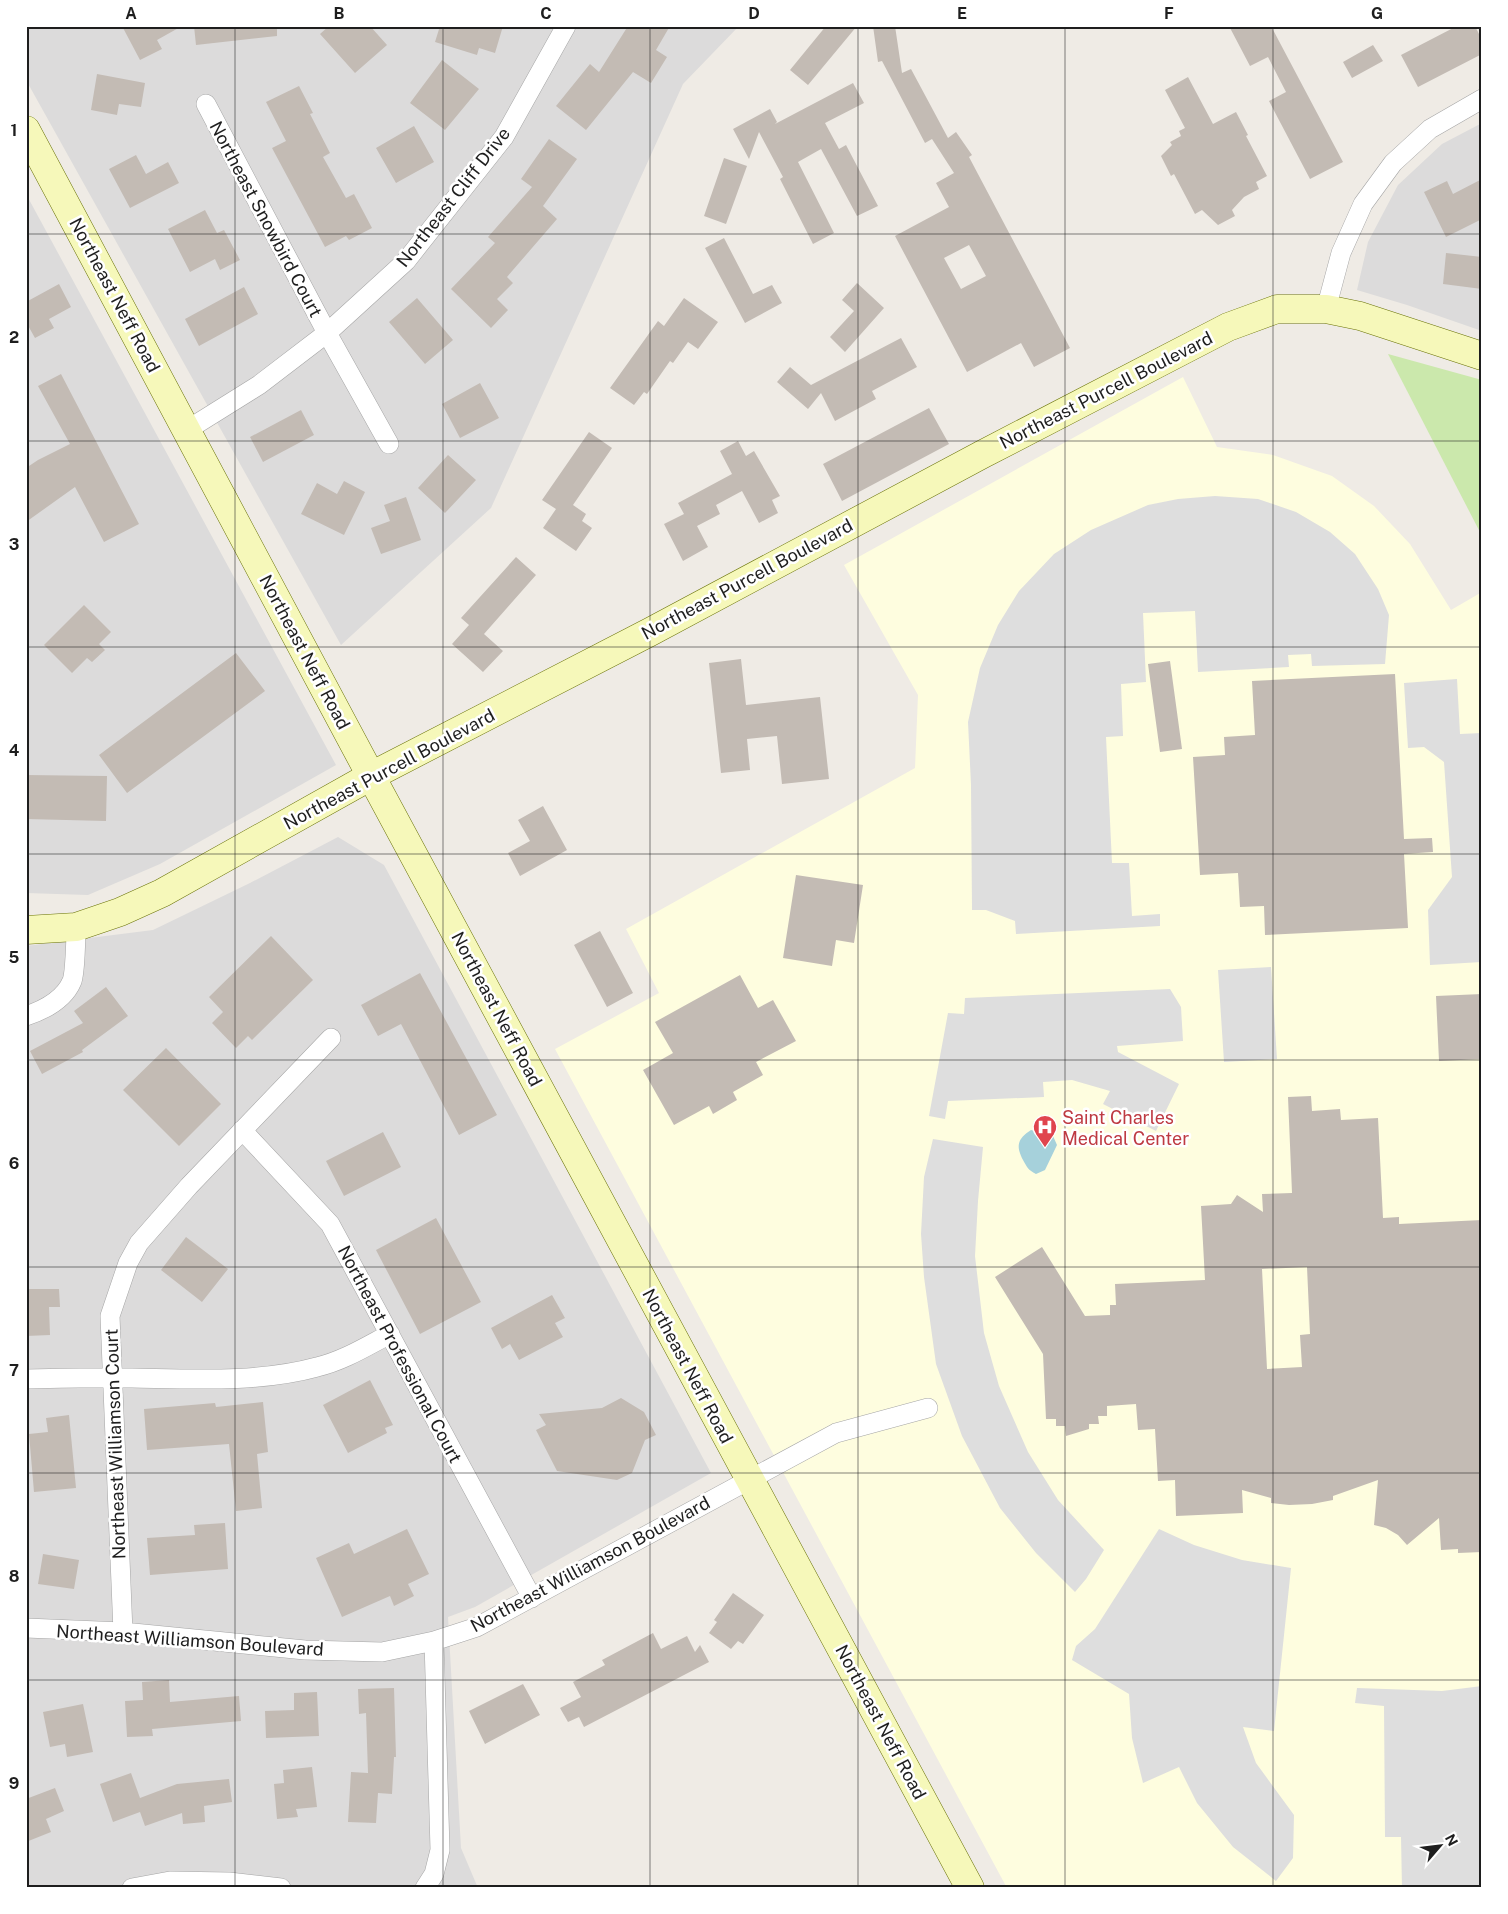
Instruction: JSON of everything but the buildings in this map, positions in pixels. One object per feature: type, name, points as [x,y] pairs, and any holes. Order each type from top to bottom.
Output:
[{"type":"main road","name":"Northeast Neff Road","points":[[26,130],[188,430],[371,776],[970,1888]]},
{"type":"main road","name":"Northeast Purcell Boulevard","points":[[26,930],[76,927],[120,912],[162,893],[371,776],[642,636],[983,454],[1228,327],[1277,309],[1326,309],[1360,316],[1482,356]]},
{"type":"street","name":"Northeast Cliff Drive","points":[[188,430],[259,385],[327,333],[406,261],[504,137],[566,26]]},
{"type":"street","points":[[1326,309],[1341,253],[1359,212],[1393,163],[1430,129],[1482,99]]},
{"type":"street","name":"Northeast Snowbird Court","points":[[206,104],[327,333],[389,444]]},
{"type":"street","points":[[26,1016],[42,1010],[61,997],[72,981],[76,927]]},
{"type":"street","name":"Northeast Williamson Court","points":[[123,1632],[110,1316],[128,1263],[139,1243],[189,1186],[331,1038]]},
{"type":"street","name":"Northeast Professional Court","points":[[242,1130],[330,1224],[532,1598]]},
{"type":"street","points":[[26,1379],[194,1379],[279,1376],[319,1367],[355,1352],[390,1334]]},
{"type":"street","name":"Northeast Williamson Boulevard","points":[[26,1628],[123,1632],[315,1650],[382,1652],[434,1641],[477,1626],[532,1598],[836,1433],[928,1408]]},
{"type":"street","points":[[425,1888],[434,1874],[440,1850],[434,1641]]},
{"type":"street","points":[[132,1888],[170,1881],[281,1888]]},
{"type":"shaded area","points":[[26,26],[739,26],[683,84],[491,508],[341,645],[26,80]]},
{"type":"shaded area","points":[[1482,123],[1482,331],[1357,290],[1368,242],[1398,185],[1442,144]]},
{"type":"shaded area","points":[[26,194],[336,765],[160,864],[88,895],[26,893]]},
{"type":"shaded area","name":"Saint Charles Medical Center","points":[[1183,377],[1217,447],[1273,455],[1332,476],[1374,506],[1410,544],[1451,610],[1482,592],[1482,1888],[1007,1888],[555,1049],[659,993],[626,929],[915,768],[918,695],[844,565]]},
{"type":"shaded area","points":[[1215,496],[1258,499],[1296,512],[1330,532],[1355,554],[1378,589],[1389,615],[1385,664],[1312,666],[1311,654],[1288,655],[1289,667],[1198,672],[1195,611],[1143,613],[1146,682],[1121,684],[1123,736],[1106,737],[1112,863],[1129,863],[1132,916],[1160,914],[1160,926],[1016,934],[1015,921],[986,910],[972,910],[971,785],[968,722],[980,668],[998,625],[1019,591],[1054,554],[1091,530],[1148,505],[1178,499]]},
{"type":"shaded area","points":[[1457,679],[1460,734],[1482,733],[1482,962],[1430,965],[1428,910],[1452,877],[1444,762],[1424,747],[1408,748],[1404,683]]},
{"type":"shaded area","points":[[338,837],[384,865],[711,1473],[475,1607],[448,1617],[461,1848],[478,1888],[26,1888],[26,946],[153,930],[250,883]]},
{"type":"shaded area","points":[[1271,967],[1277,1059],[1224,1062],[1218,970]]},
{"type":"shaded area","points":[[1170,989],[1181,1007],[1183,1041],[1117,1046],[1118,1052],[1179,1084],[1156,1131],[1103,1104],[1110,1091],[1072,1080],[1043,1082],[1044,1097],[948,1101],[945,1119],[929,1116],[948,1013],[964,1014],[965,998]]},
{"type":"shaded area","points":[[933,1139],[983,1147],[975,1256],[984,1333],[999,1386],[1028,1452],[1058,1500],[1104,1550],[1086,1579],[1075,1592],[1036,1553],[1000,1508],[962,1436],[936,1364],[924,1277],[921,1234],[924,1177]]},
{"type":"shaded area","points":[[1159,1529],[1194,1545],[1242,1560],[1291,1568],[1274,1731],[1243,1727],[1256,1763],[1294,1815],[1293,1858],[1276,1881],[1233,1847],[1197,1803],[1179,1767],[1143,1783],[1132,1738],[1129,1694],[1072,1660],[1076,1646],[1095,1629]]},
{"type":"shaded area","points":[[1482,1686],[1482,1888],[1402,1888],[1401,1837],[1385,1837],[1384,1706],[1355,1703],[1357,1688],[1442,1691]]},
{"type":"green space","points":[[1388,354],[1482,380],[1482,536]]},
{"type":"water","points":[[1031,1130],[1053,1136],[1057,1145],[1045,1170],[1036,1174],[1027,1166],[1019,1147],[1020,1140]]},
{"type":"place","name":"Saint Charles Medical Center","points":[[1045,1148]]}]
